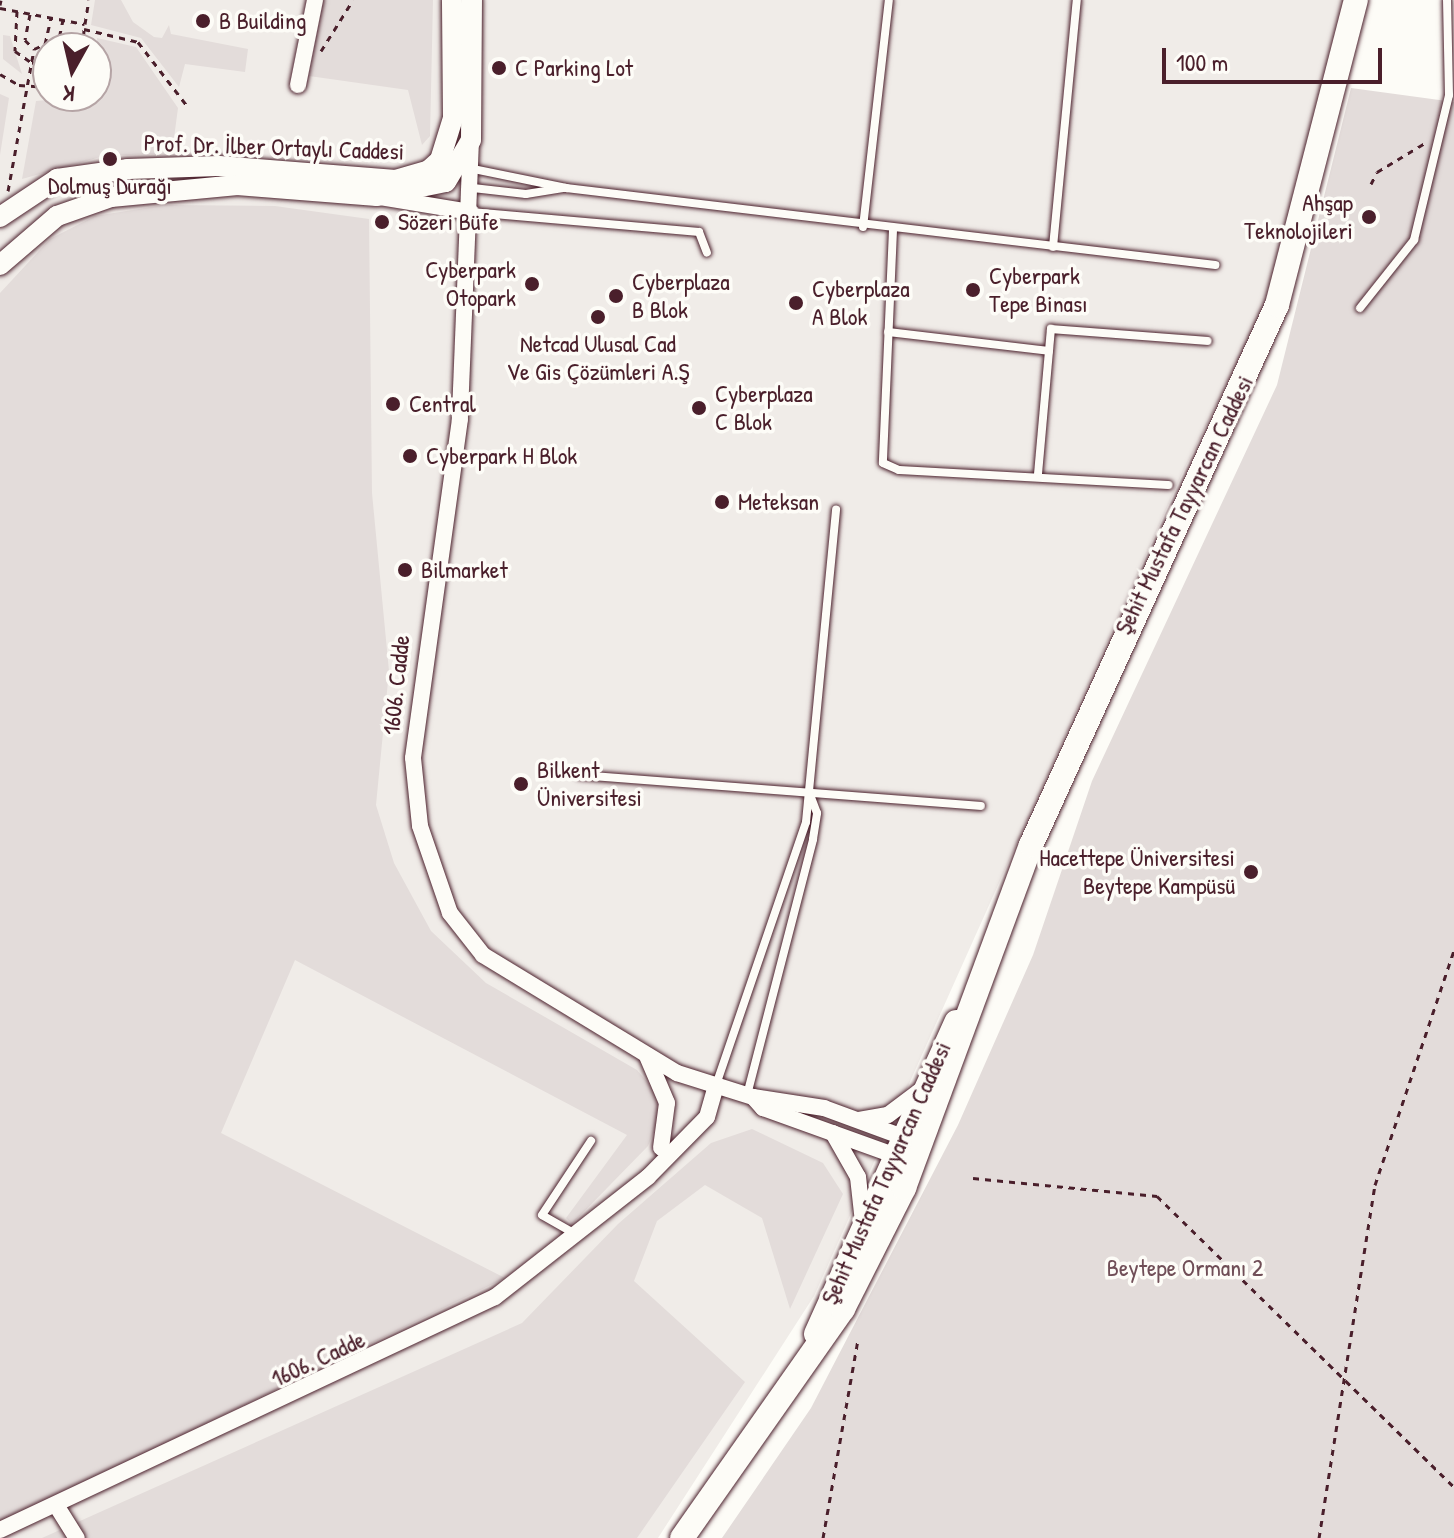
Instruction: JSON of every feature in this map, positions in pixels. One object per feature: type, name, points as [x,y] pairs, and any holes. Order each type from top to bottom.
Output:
[{"type":"main road","name":"Şehit Mustafa Tayyarcan Caddesi","points":[[682,1538],[843,1309],[1101,680],[1273,315],[1356,0]]},
{"type":"main road","name":"Şehit Mustafa Tayyarcan Caddesi","points":[[809,1355],[863,1229],[909,1150],[920,1091],[972,996]]},
{"type":"street","points":[[298,85],[315,0]]},
{"type":"street","name":"Prof. Dr. İlber Ortaylı Caddesi","points":[[2,216],[57,179],[128,169],[219,166],[395,180],[429,170],[440,160],[453,118],[452,0]]},
{"type":"street","points":[[471,140],[472,0]]},
{"type":"street","name":"Prof. Dr. İlber Ortaylı Caddesi","points":[[0,265],[57,216],[145,191],[237,185],[377,196],[446,182],[471,140]]},
{"type":"street","name":"1606. Cadde","points":[[0,1530],[459,1319],[577,1235],[707,1117],[716,1085],[647,1056],[483,955],[450,913],[420,826],[413,758],[459,433],[473,188],[471,140]]},
{"type":"street","points":[[377,196],[471,212]]},
{"type":"street","name":"1606. Cadde","points":[[647,1056],[667,1103],[661,1148]]},
{"type":"street","points":[[716,1085],[750,1096],[859,1120],[909,1150]]},
{"type":"street","points":[[859,1120],[888,1115],[920,1091]]},
{"type":"street","points":[[750,1096],[763,1108],[832,1131],[909,1150]]},
{"type":"street","name":"1606. Cadde","points":[[630,1189],[661,1148],[709,1103]]},
{"type":"street","points":[[832,1131],[858,1177],[863,1229]]},
{"type":"street","points":[[56,1505],[77,1538]]},
{"type":"lane","points":[[863,227],[889,0]]},
{"type":"lane","points":[[1053,247],[1077,0]]},
{"type":"lane","points":[[1360,308],[1414,240],[1441,132],[1452,46],[1447,0]]},
{"type":"lane","points":[[473,169],[566,188],[863,227],[1215,265]]},
{"type":"lane","points":[[473,188],[526,194],[566,188]]},
{"type":"lane","points":[[471,212],[699,232],[707,253]]},
{"type":"lane","points":[[893,230],[883,463],[899,470],[1038,474],[1169,485]]},
{"type":"lane","points":[[1038,474],[1051,329],[1208,341]]},
{"type":"lane","points":[[888,332],[1049,351]]},
{"type":"lane","points":[[716,1085],[809,795],[836,509]]},
{"type":"lane","points":[[580,775],[981,806]]},
{"type":"lane","points":[[750,1096],[813,839],[817,813],[809,795]]},
{"type":"lane","points":[[577,1235],[542,1215],[591,1141]]},
{"type":"path","points":[[84,32],[89,0]]},
{"type":"path","points":[[304,52],[321,50],[353,0]]},
{"type":"path","points":[[0,4],[138,42],[188,107]]},
{"type":"path","points":[[2,216],[32,63],[12,43],[17,11]]},
{"type":"path","points":[[30,14],[25,40],[32,47]]},
{"type":"path","points":[[48,32],[51,18]]},
{"type":"path","points":[[60,32],[63,20]]},
{"type":"path","points":[[0,74],[32,88]]},
{"type":"path","points":[[1371,184],[1377,172],[1441,132]]},
{"type":"path","points":[[1319,1538],[1346,1384],[1375,1185],[1454,950]]},
{"type":"path","points":[[973,1178],[1157,1196],[1454,1487]]},
{"type":"path","points":[[823,1538],[858,1339]]},
{"type":"shaded area","name":"Bilkent Üniversitesi","points":[[0,0],[1347,0],[1279,278],[1183,472],[814,1296],[658,1538],[0,1538]]},
{"type":"green space","points":[[95,0],[121,0],[133,22],[154,37],[162,38],[169,25],[171,34],[248,49],[245,72],[185,64],[179,87],[141,38],[91,25]]},
{"type":"green space","points":[[323,0],[433,0],[430,136],[422,145],[408,90],[309,76]]},
{"type":"green space","points":[[3,35],[10,36],[22,74],[3,59]]},
{"type":"green space","points":[[112,41],[136,47],[178,108],[172,153],[104,156],[22,179],[34,112],[112,112]]},
{"type":"green space","name":"Beytepe Ormanı 2","points":[[1351,88],[1454,102],[1454,1538],[722,1538],[811,1408],[958,1125],[1033,955],[1092,781],[1277,385]]},
{"type":"green space","points":[[0,94],[9,98],[0,155]]},
{"type":"green space","points":[[164,205],[275,206],[369,219],[372,493],[389,671],[376,805],[394,863],[431,931],[486,983],[637,1070],[655,1091],[659,1119],[648,1146],[572,1224],[566,1218],[627,1135],[295,960],[221,1133],[505,1278],[0,1524],[0,293],[50,239],[95,216]]},
{"type":"green space","points":[[752,1129],[823,1163],[843,1194],[790,1309],[762,1218],[705,1185],[657,1221],[634,1281],[745,1382],[637,1538],[42,1538],[522,1323],[618,1224],[711,1143]]},
{"type":"place","name":"B Building","points":[[203,21]]},
{"type":"place","name":"C Parking Lot","points":[[499,68]]},
{"type":"place","name":"Dolmuş Durağı","points":[[110,159]]},
{"type":"place","name":"Ahşap Teknolojileri","points":[[1369,217]]},
{"type":"place","name":"Sözeri Büfe","points":[[382,222]]},
{"type":"place","name":"Cyberpark Otopark","points":[[532,284]]},
{"type":"place","name":"Cyberpark Tepe Binası","points":[[973,290]]},
{"type":"place","name":"Cyberplaza B Blok","points":[[616,296]]},
{"type":"place","name":"Cyberplaza A Blok","points":[[796,303]]},
{"type":"place","name":"Netcad Ulusal Cad Ve Gis Çözümleri A.Ş","points":[[598,317]]},
{"type":"place","name":"Central","points":[[393,404]]},
{"type":"place","name":"Cyberplaza C Blok","points":[[699,408]]},
{"type":"place","name":"Cyberpark H Blok","points":[[410,456]]},
{"type":"place","name":"Meteksan","points":[[722,502]]},
{"type":"place","name":"Bilmarket","points":[[405,570]]},
{"type":"place","name":"Bilkent Üniversitesi","points":[[521,784]]},
{"type":"place","name":"Hacettepe Üniversitesi Beytepe Kampüsü","points":[[1251,872]]}]
